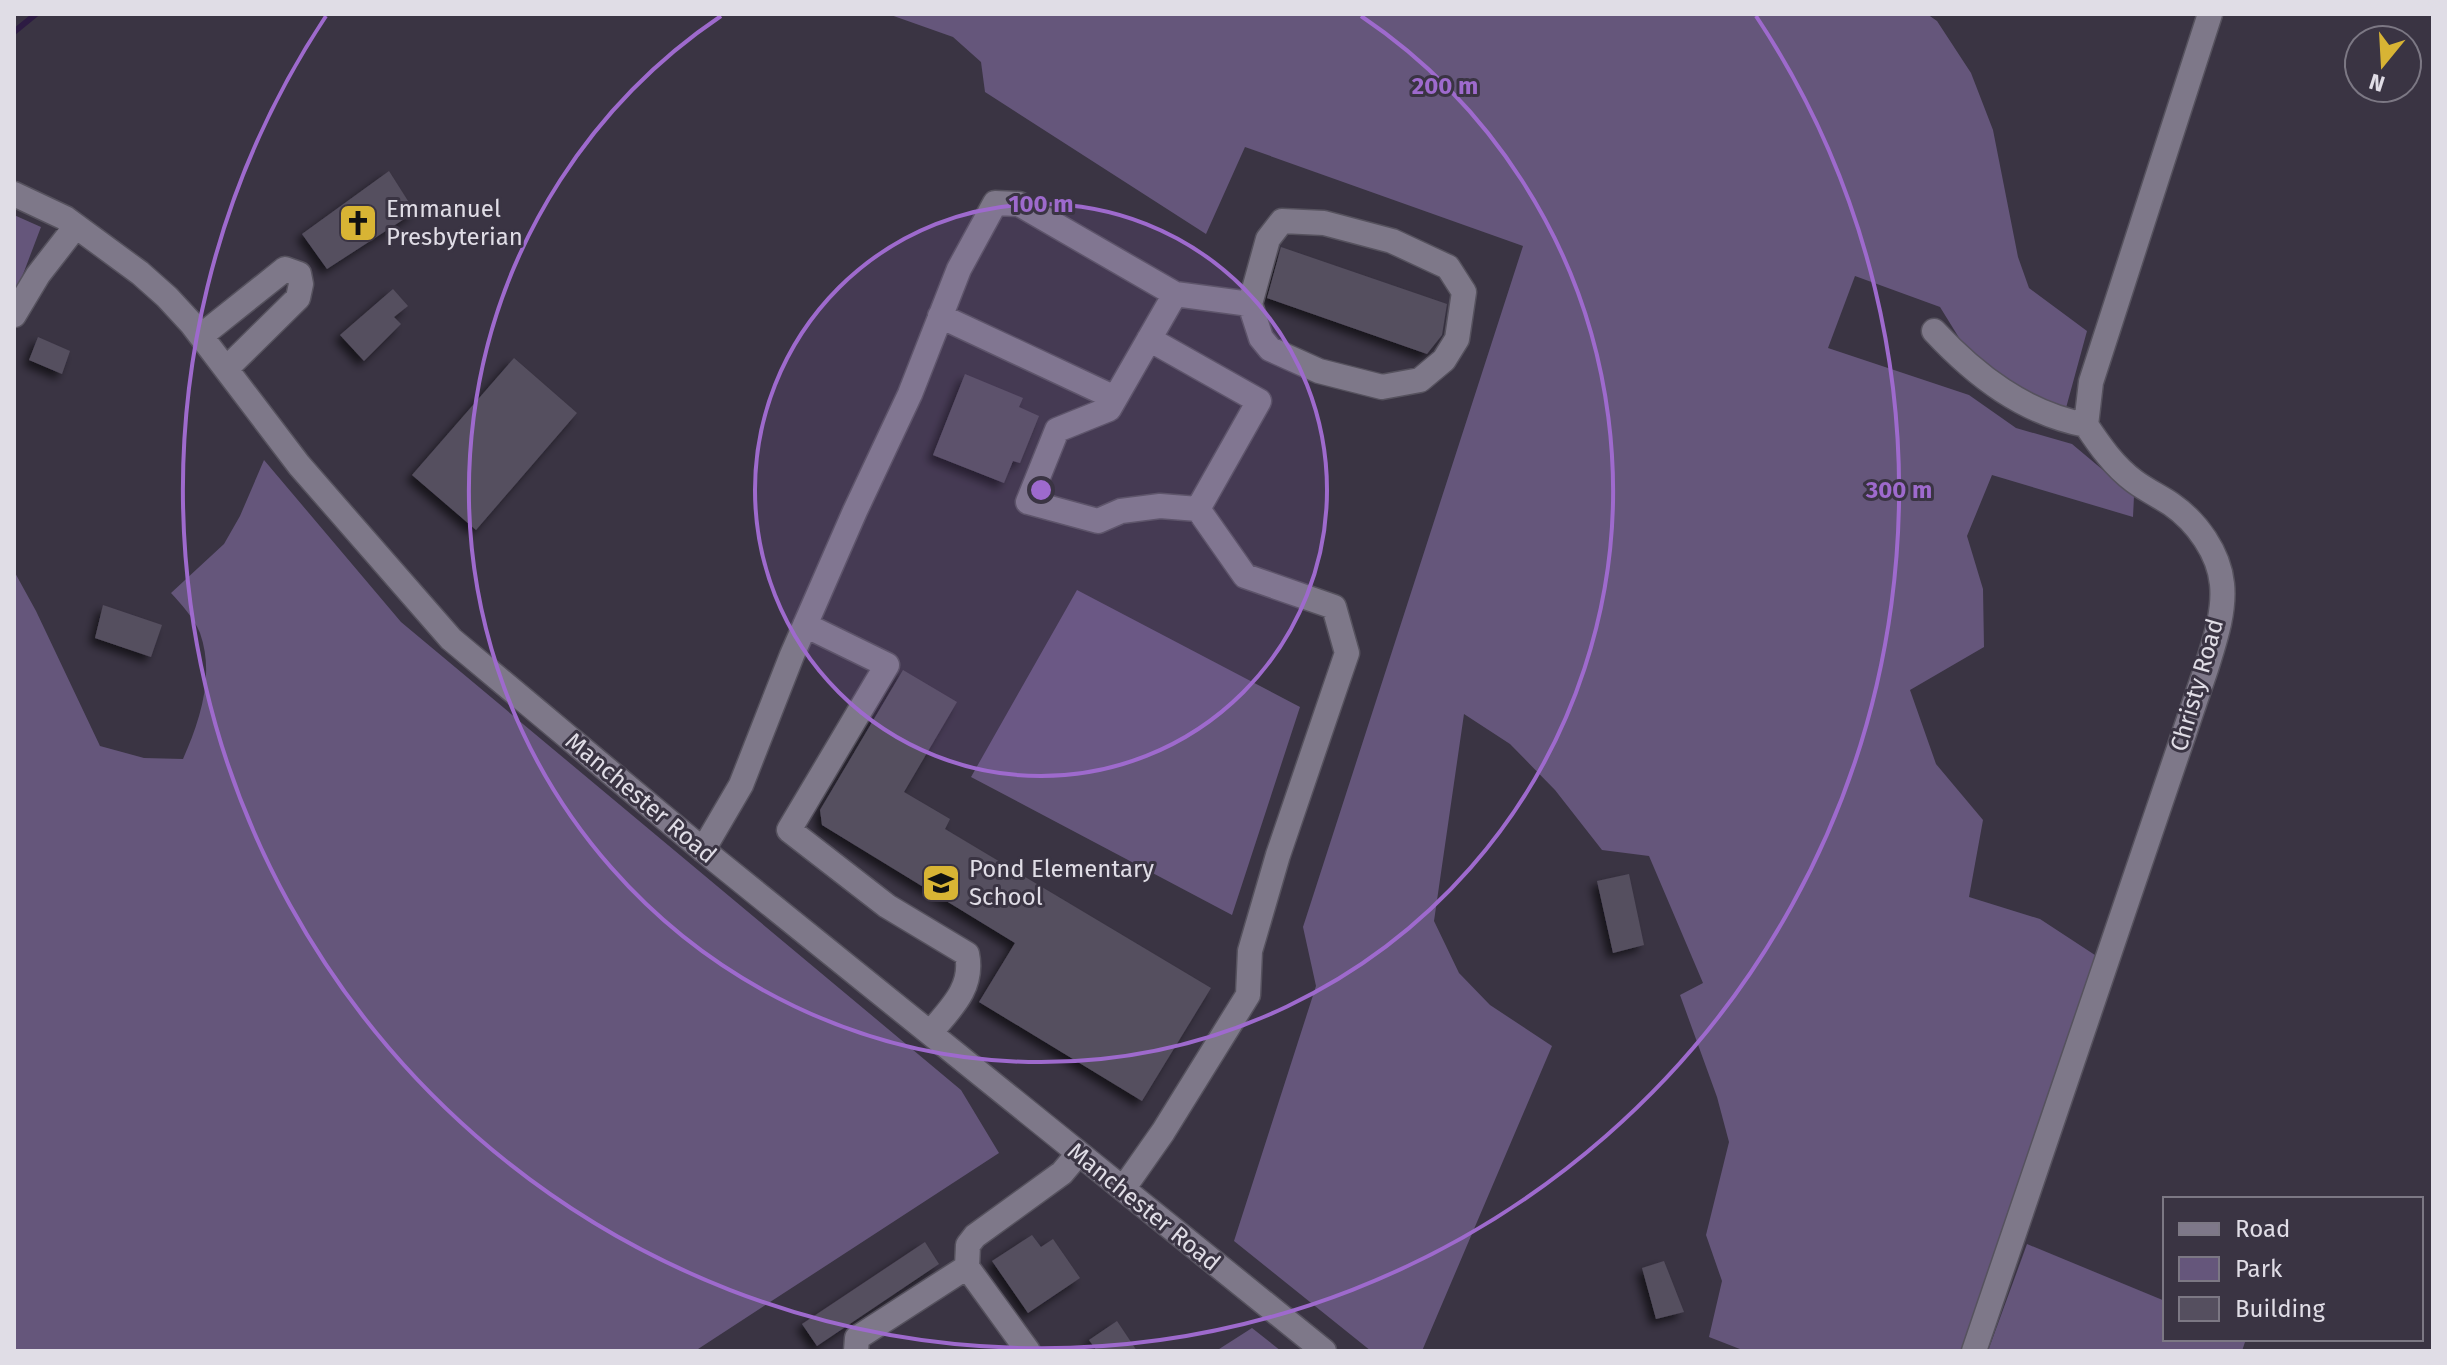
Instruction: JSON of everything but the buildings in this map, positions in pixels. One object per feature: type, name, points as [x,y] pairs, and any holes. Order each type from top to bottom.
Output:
[{"type":"street","points":[[1934,331],[1964,362],[1994,385],[2038,411],[2086,425],[2091,382],[2210,14]]},
{"type":"street","name":"Manchester Road","points":[[14,194],[65,218],[140,273],[167,297],[201,336],[299,465],[451,639],[703,850],[1324,1351]]},
{"type":"street","points":[[703,850],[741,785],[805,625],[910,394],[959,269],[995,203],[1019,204],[1175,294],[1250,304]]},
{"type":"street","points":[[1282,221],[1324,223],[1392,241],[1448,267],[1464,292],[1457,339],[1444,360],[1420,380],[1382,387],[1319,371],[1270,349],[1261,338],[1250,304],[1268,239],[1282,221]]},
{"type":"street","points":[[14,315],[38,275],[76,226]]},
{"type":"street","points":[[201,336],[285,269],[299,274],[301,284],[298,298],[226,369]]},
{"type":"street","points":[[1175,294],[1109,409],[1057,430],[1028,502],[1098,521],[1121,511],[1160,506],[1198,509]]},
{"type":"street","points":[[940,316],[1115,398]]},
{"type":"street","points":[[1149,339],[1259,401],[1198,509]]},
{"type":"street","name":"Christy Road","points":[[1974,1351],[2202,683],[2218,625],[2222,587],[2220,573],[2217,559],[2201,533],[2174,506],[2132,480],[2106,454],[2086,425]]},
{"type":"street","points":[[1123,1189],[1163,1132],[1248,995],[1250,951],[1278,855],[1347,653],[1334,607],[1245,576],[1198,509]]},
{"type":"street","points":[[805,625],[887,665],[789,830],[887,906],[967,954],[970,968],[967,983],[930,1033]]},
{"type":"street","points":[[1028,1351],[967,1267],[968,1245],[975,1236],[1062,1173],[1078,1154]]},
{"type":"street","points":[[856,1351],[857,1338],[967,1267]]},
{"type":"green space","points":[[888,14],[1927,14],[1937,21],[1971,73],[1993,130],[2018,257],[2029,288],[2087,331],[2066,408],[2025,395],[1988,369],[1961,341],[1940,307],[1855,276],[1828,348],[1969,395],[2016,428],[2072,444],[2134,496],[2133,517],[1992,475],[1967,536],[1983,589],[1984,647],[1910,690],[1936,764],[1983,820],[1969,897],[2040,919],[2101,959],[1965,1351],[1745,1351],[1709,1337],[1722,1281],[1706,1235],[1729,1142],[1717,1097],[1680,995],[1703,983],[1649,856],[1602,850],[1555,790],[1510,744],[1464,714],[1434,921],[1459,973],[1490,1005],[1552,1046],[1422,1351],[1371,1351],[1234,1241],[1316,986],[1303,927],[1523,246],[1245,147],[1206,234],[985,92],[981,62],[953,37]]},
{"type":"green space","points":[[14,215],[41,227],[14,298]]},
{"type":"green space","points":[[264,460],[401,622],[961,1090],[999,1153],[695,1351],[14,1351],[14,571],[100,746],[144,758],[183,759],[204,698],[206,665],[200,633],[171,593],[224,544],[240,516]]},
{"type":"green space","points":[[1077,590],[1300,707],[1232,915],[971,777]]},
{"type":"green space","points":[[2027,1244],[2163,1300],[2163,1341],[2245,1341],[2242,1351],[1988,1351]]},
{"type":"green space","points":[[1252,1328],[1281,1351],[1216,1351]]},
{"type":"waterway","points":[[14,32],[36,14]]},
{"type":"place","name":"Emmanuel Presbyterian","points":[[358,223]]},
{"type":"place","name":"Pond Elementary School","points":[[941,883]]}]
